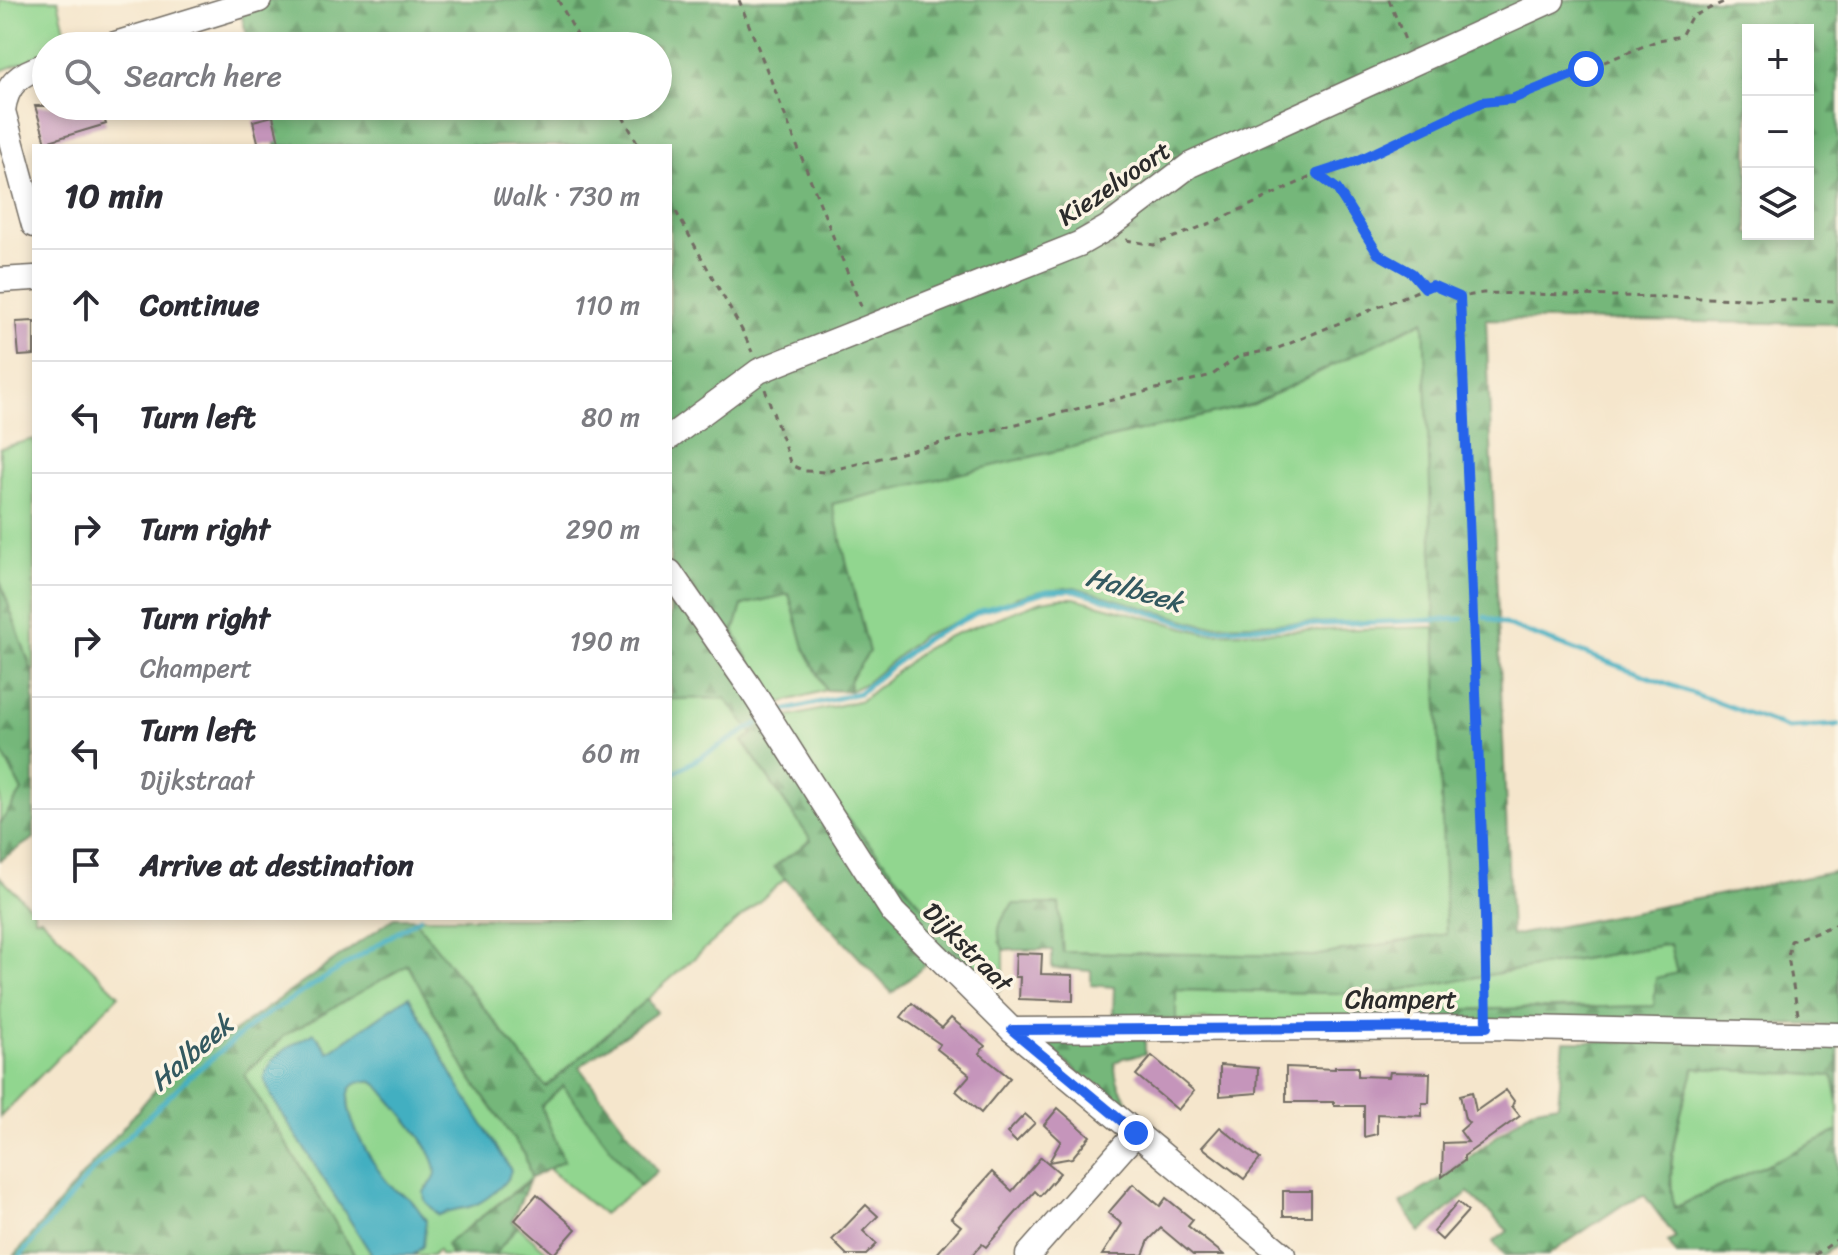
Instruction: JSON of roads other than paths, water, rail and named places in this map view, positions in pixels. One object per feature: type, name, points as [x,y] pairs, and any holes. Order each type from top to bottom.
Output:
[{"type":"street","points":[[155,32],[259,0]]},
{"type":"street","name":"Kiezelvoort","points":[[672,436],[759,371],[1079,244],[1107,228],[1190,165],[1552,0]]},
{"type":"street","points":[[32,70],[4,91],[3,111],[32,218]]},
{"type":"street","points":[[0,280],[32,278]]},
{"type":"street","name":"Dijkstraat","points":[[672,575],[749,686],[893,912],[1012,1030],[1283,1255]]},
{"type":"street","name":"Champert","points":[[1012,1030],[1487,1027],[1838,1035]]},
{"type":"street","points":[[1028,1255],[1136,1133]]},
{"type":"water","points":[[409,996],[455,1080],[511,1170],[500,1187],[481,1202],[439,1215],[425,1201],[424,1192],[435,1177],[435,1167],[424,1143],[378,1085],[371,1081],[355,1084],[349,1095],[349,1110],[355,1129],[387,1181],[409,1198],[426,1220],[423,1246],[413,1255],[372,1255],[271,1096],[264,1078],[271,1062],[298,1041],[314,1033],[329,1052]]},
{"type":"waterway","name":"Halbeek","points":[[779,712],[859,693],[925,639],[983,610],[1047,591],[1075,590],[1205,629],[1462,619]]},
{"type":"waterway","name":"Halbeek","points":[[1485,617],[1788,728],[1838,725]]},
{"type":"waterway","name":"Halbeek","points":[[672,774],[757,724]]},
{"type":"waterway","name":"Halbeek","points":[[21,1255],[94,1169],[189,1077],[258,1020],[417,920]]}]
